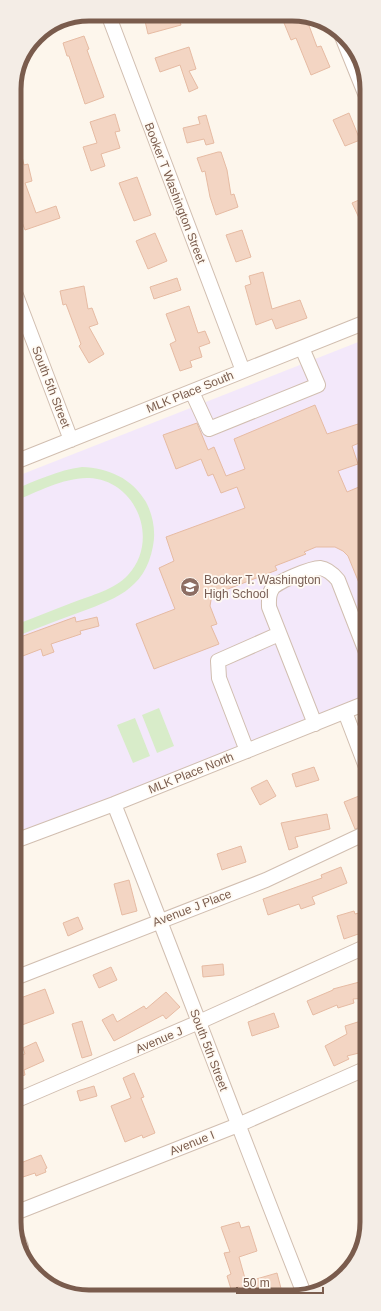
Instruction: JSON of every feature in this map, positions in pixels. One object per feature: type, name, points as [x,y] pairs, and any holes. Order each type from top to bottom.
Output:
[{"type":"street","name":"Booker T Washington Street","points":[[111,21],[243,371]]},
{"type":"street","points":[[347,49],[359,79]]},
{"type":"street","name":"South 5th Street","points":[[21,308],[71,440]]},
{"type":"street","name":"MLK Place South","points":[[21,460],[360,324]]},
{"type":"street","points":[[192,392],[209,429],[318,384],[302,348]]},
{"type":"street","points":[[315,724],[269,607],[269,597],[272,588],[312,569],[320,568],[328,570],[338,580],[360,637]]},
{"type":"street","points":[[247,751],[219,678],[218,661],[279,634]]},
{"type":"street","name":"MLK Place North","points":[[21,840],[360,706]]},
{"type":"street","points":[[345,712],[360,751]]},
{"type":"street","name":"South 5th Street","points":[[114,804],[301,1289]]},
{"type":"street","name":"Avenue J Place","points":[[21,976],[160,920],[266,880],[360,836]]},
{"type":"street","name":"Avenue J","points":[[21,1098],[199,1022],[360,949]]},
{"type":"street","name":"Avenue I","points":[[21,1211],[238,1126],[360,1071]]},
{"type":"shaded area","name":"Booker T. Washington High School","points":[[360,341],[360,700],[21,835],[21,475]]},
{"type":"green space","points":[[73,468],[92,468],[110,472],[126,481],[140,494],[146,502],[153,524],[154,541],[149,561],[143,574],[135,584],[125,592],[102,604],[21,635],[21,623],[116,585],[128,575],[137,561],[142,546],[142,530],[138,514],[131,501],[120,489],[106,481],[89,478],[70,480],[61,482],[21,498],[21,486]]},
{"type":"green space","points":[[159,708],[174,746],[157,753],[142,715]]},
{"type":"green space","points":[[135,718],[150,756],[133,763],[117,725]]},
{"type":"building","points":[[145,21],[180,21],[181,25],[148,34]]},
{"type":"building","points":[[283,21],[308,23],[317,47],[321,46],[330,67],[311,75],[296,38],[291,40]]},
{"type":"building","points":[[84,36],[89,49],[87,50],[104,97],[85,104],[69,56],[67,56],[63,43]]},
{"type":"building","points":[[189,47],[196,69],[189,71],[198,88],[189,92],[180,65],[160,72],[155,58]]},
{"type":"building","points":[[349,113],[360,140],[345,146],[333,120]]},
{"type":"building","points":[[115,114],[120,131],[115,132],[120,148],[101,154],[105,166],[91,171],[83,147],[97,143],[90,122]]},
{"type":"building","points":[[206,115],[214,143],[206,145],[204,139],[187,143],[183,128],[200,124],[198,117]]},
{"type":"building","points":[[21,152],[24,165],[28,164],[32,181],[25,183],[36,213],[56,206],[60,218],[25,230],[21,219]]},
{"type":"building","points":[[221,152],[227,170],[231,195],[234,194],[238,207],[216,215],[210,197],[205,171],[202,172],[197,158]]},
{"type":"building","points":[[137,177],[151,215],[134,221],[119,183]]},
{"type":"building","points":[[360,200],[360,220],[352,203]]},
{"type":"building","points":[[242,230],[251,257],[236,262],[226,235]]},
{"type":"building","points":[[155,233],[167,261],[148,269],[136,241]]},
{"type":"building","points":[[263,272],[272,309],[300,300],[307,318],[276,329],[272,319],[256,325],[245,286],[251,284],[249,276]]},
{"type":"building","points":[[177,278],[181,290],[154,299],[150,287]]},
{"type":"building","points":[[84,286],[88,309],[92,308],[98,324],[89,327],[104,354],[89,363],[79,346],[81,344],[66,304],[63,305],[60,291]]},
{"type":"building","points":[[189,306],[198,333],[205,331],[210,343],[199,347],[202,357],[190,361],[192,367],[180,371],[170,344],[176,341],[166,314]]},
{"type":"building","points":[[315,405],[327,434],[358,424],[360,430],[360,443],[352,446],[358,464],[338,471],[347,492],[360,487],[360,585],[348,556],[343,551],[335,547],[316,547],[304,552],[306,554],[275,566],[277,570],[215,594],[211,600],[210,606],[217,624],[211,626],[219,644],[154,669],[136,624],[175,609],[159,568],[174,561],[166,537],[245,508],[237,487],[221,493],[213,474],[208,476],[201,459],[176,469],[163,435],[197,423],[208,450],[214,447],[226,476],[245,469],[234,439]]},
{"type":"building","points":[[75,617],[76,622],[97,617],[99,626],[80,631],[81,634],[51,644],[54,652],[43,656],[41,649],[21,657],[21,637]]},
{"type":"building","points":[[314,767],[319,780],[296,787],[292,774]]},
{"type":"building","points":[[267,780],[276,796],[260,805],[251,788]]},
{"type":"building","points":[[360,796],[360,827],[355,829],[344,802]]},
{"type":"building","points":[[327,814],[330,829],[295,837],[298,847],[289,850],[281,823]]},
{"type":"building","points":[[241,846],[246,862],[222,870],[217,854]]},
{"type":"building","points":[[341,867],[347,883],[312,897],[315,904],[301,909],[299,904],[268,915],[263,899],[322,878],[321,875]]},
{"type":"building","points":[[129,880],[137,911],[122,915],[114,884]]},
{"type":"building","points":[[354,911],[355,914],[360,913],[360,933],[344,939],[337,916]]},
{"type":"building","points":[[78,917],[83,929],[68,936],[63,923]]},
{"type":"building","points":[[223,964],[224,975],[203,977],[202,966]]},
{"type":"building","points":[[111,967],[117,980],[99,988],[93,975]]},
{"type":"building","points":[[360,982],[360,998],[353,999],[354,1003],[338,1008],[337,1005],[313,1015],[307,1001],[333,989]]},
{"type":"building","points":[[45,989],[54,1013],[22,1025],[21,998]]},
{"type":"building","points":[[166,992],[180,1007],[166,1019],[163,1015],[114,1041],[102,1020],[113,1014],[117,1022],[144,1006],[146,1009]]},
{"type":"building","points":[[274,1013],[279,1027],[252,1036],[248,1022]]},
{"type":"building","points":[[82,1021],[92,1055],[82,1058],[72,1024]]},
{"type":"building","points":[[360,1021],[360,1053],[347,1056],[349,1059],[334,1066],[325,1046],[347,1034],[345,1026]]},
{"type":"building","points":[[36,1042],[44,1061],[24,1070],[25,1075],[21,1076],[21,1055],[25,1054],[23,1048]]},
{"type":"building","points":[[134,1073],[144,1097],[141,1098],[155,1133],[143,1138],[142,1135],[125,1142],[111,1106],[131,1098],[123,1078]]},
{"type":"building","points":[[94,1086],[97,1096],[80,1101],[77,1091]]},
{"type":"building","points":[[41,1155],[47,1168],[45,1169],[46,1172],[36,1176],[35,1173],[23,1177],[21,1172],[21,1163]]},
{"type":"building","points":[[239,1222],[241,1228],[249,1226],[257,1251],[239,1257],[246,1282],[277,1273],[281,1290],[240,1290],[239,1287],[231,1289],[227,1276],[231,1274],[224,1253],[230,1252],[221,1227]]},
{"type":"place","name":"Booker T. Washington High School","points":[[190,587]]}]
